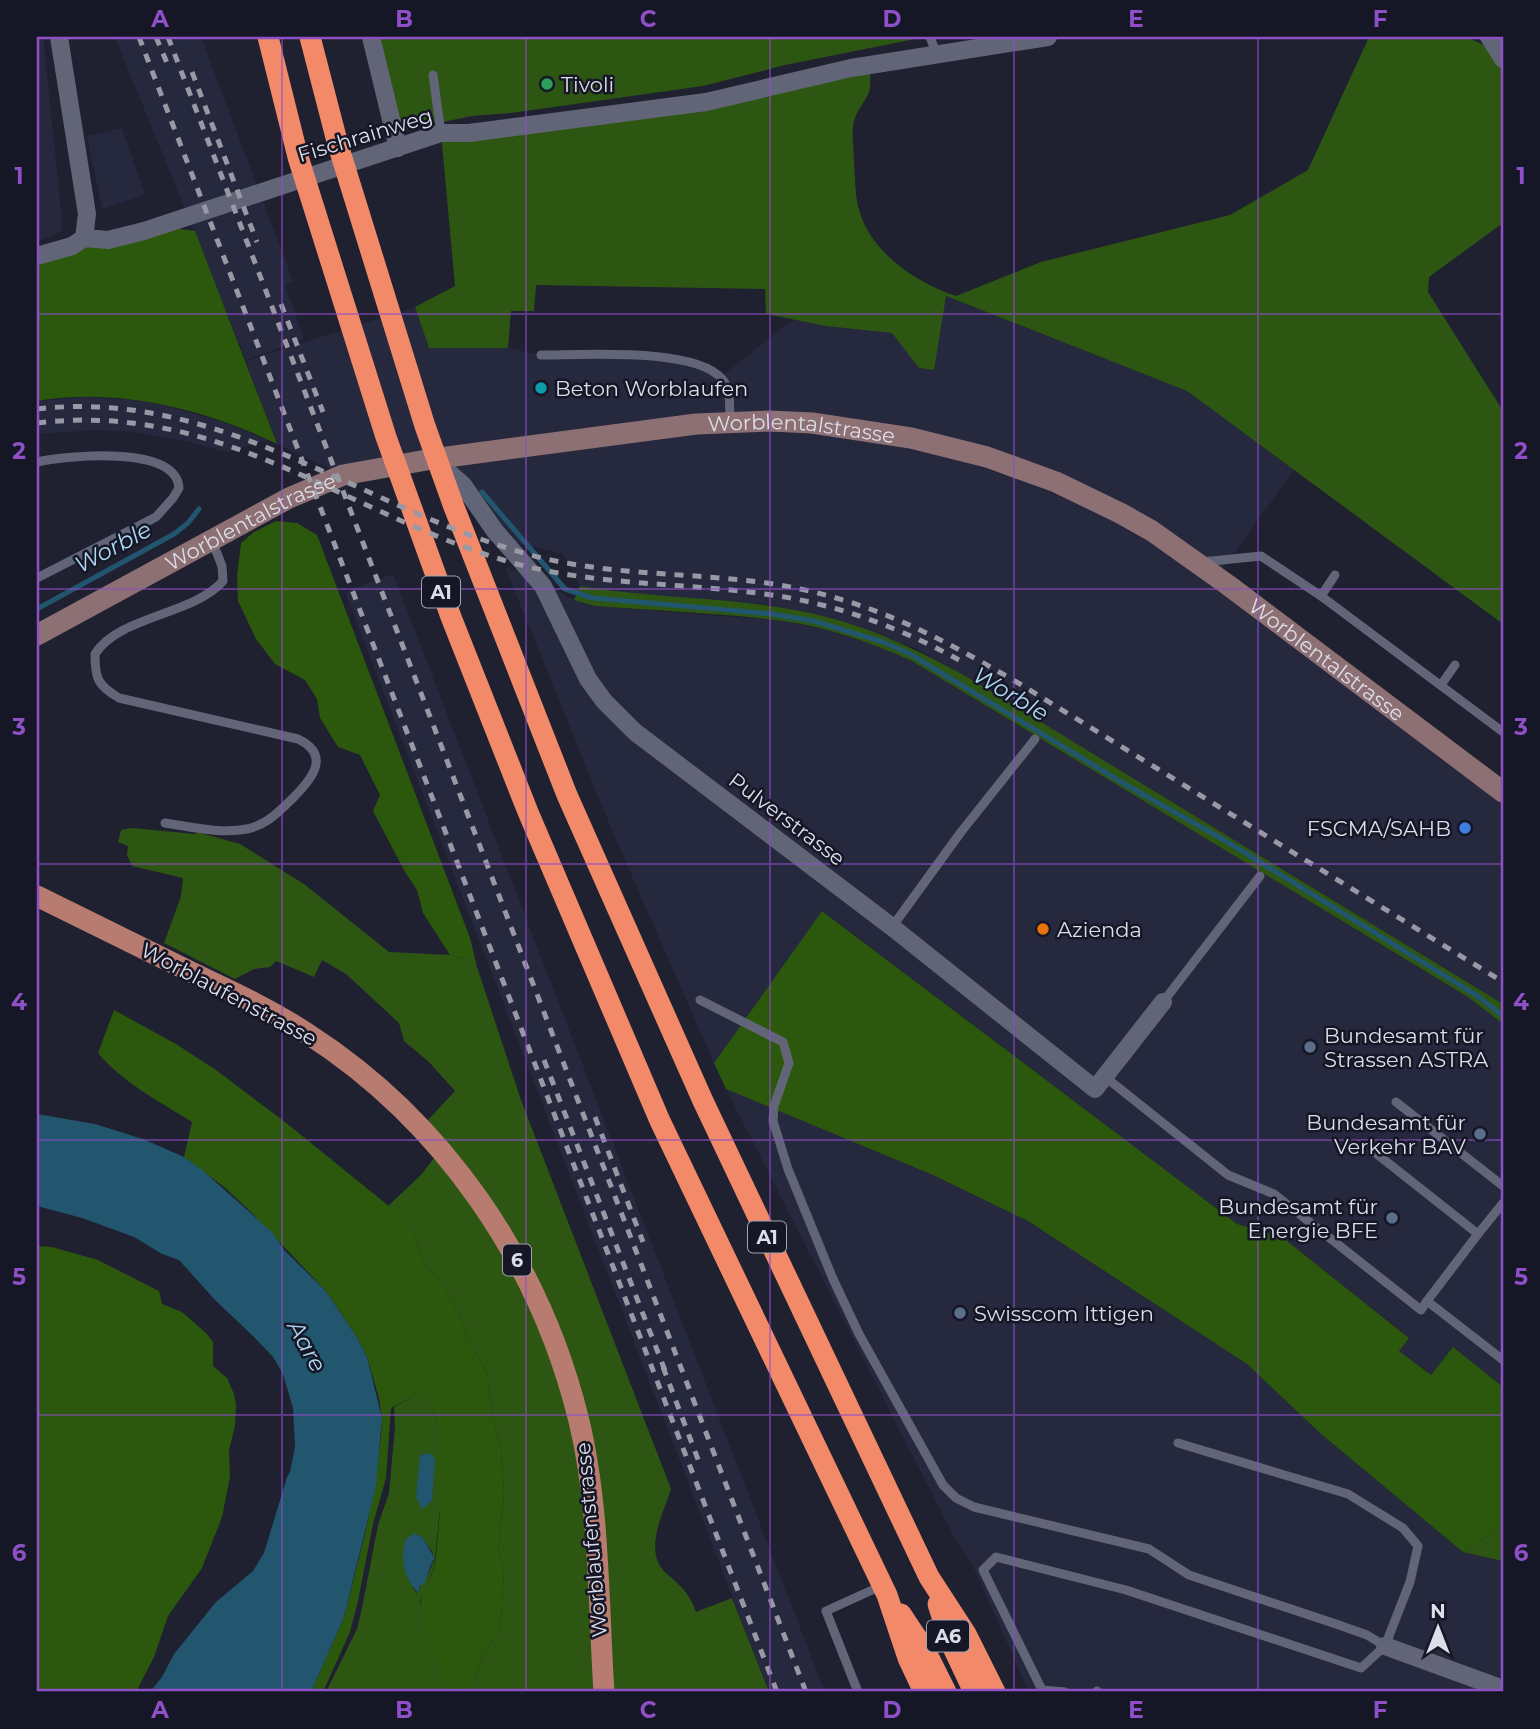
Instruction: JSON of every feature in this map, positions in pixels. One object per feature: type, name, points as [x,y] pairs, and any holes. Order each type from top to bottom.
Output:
[{"type":"highway","name":"A1","points":[[268,37],[298,158],[415,521],[523,800],[665,1134],[885,1590],[908,1658],[924,1692]]},
{"type":"highway","name":"A1","points":[[310,37],[338,145],[425,426],[567,795],[703,1101],[929,1577],[966,1634],[995,1692]]},
{"type":"highway","name":"A6","points":[[929,1577],[950,1641],[974,1692]]},
{"type":"highway","name":"A6","points":[[885,1590],[925,1650],[946,1692]]},
{"type":"main road","name":"Worblentalstrasse","points":[[37,635],[324,482],[343,475],[432,458],[730,421],[812,423],[911,438],[987,457],[1034,473],[1099,501],[1152,531],[1198,563],[1503,792]]},
{"type":"main road","name":"Worblaufenstrasse","points":[[37,896],[237,995],[327,1046],[390,1097],[455,1166],[490,1214],[526,1276],[543,1312],[578,1418],[588,1472],[593,1522],[604,1692]]},
{"type":"street","points":[[59,37],[87,214],[84,238]]},
{"type":"street","points":[[371,37],[389,150]]},
{"type":"street","name":"Fischrainweg","points":[[37,256],[72,246],[84,238],[117,239],[160,226],[441,133],[469,133],[706,102],[810,76],[1048,37]]},
{"type":"street","points":[[1489,37],[1503,59]]},
{"type":"street","name":"Pulverstrasse","points":[[432,458],[463,485],[495,531],[543,586],[588,679],[635,732],[892,927],[1094,1088],[1104,1076]]},
{"type":"street","points":[[1104,1076],[1163,1002]]},
{"type":"street","points":[[1385,1646],[1503,1689]]},
{"type":"lane","points":[[930,37],[937,55]]},
{"type":"lane","points":[[433,75],[441,133]]},
{"type":"lane","points":[[541,355],[667,357],[708,368],[721,377],[727,386],[730,421]]},
{"type":"lane","points":[[37,462],[66,456],[128,458],[164,467],[176,477],[179,488],[156,517],[37,578]]},
{"type":"lane","points":[[165,823],[221,831],[260,825],[271,819],[309,782],[314,773],[312,749],[298,739],[119,698],[102,687],[95,671],[95,654],[111,636],[208,594],[223,581],[222,566],[212,541]]},
{"type":"lane","points":[[1198,563],[1261,556],[1321,596],[1503,732]]},
{"type":"lane","points":[[1321,596],[1335,575]]},
{"type":"lane","points":[[1441,685],[1455,665]]},
{"type":"lane","points":[[892,927],[961,832],[1035,739]]},
{"type":"lane","points":[[1163,1002],[1260,876]]},
{"type":"lane","points":[[700,1000],[783,1042],[789,1063],[774,1106],[773,1121],[788,1169],[832,1279],[859,1334],[943,1485],[956,1498],[974,1507],[1149,1549],[1189,1575],[1349,1628],[1385,1646]]},
{"type":"lane","points":[[1104,1076],[1228,1175],[1274,1194],[1420,1310],[1503,1203]]},
{"type":"lane","points":[[1396,1102],[1503,1186]]},
{"type":"lane","points":[[1373,1151],[1478,1234]]},
{"type":"lane","points":[[1427,1301],[1503,1360]]},
{"type":"lane","points":[[1065,1692],[1042,1690],[983,1570],[996,1557],[1126,1590],[1361,1668],[1385,1646],[1410,1583],[1418,1546],[1403,1528],[1348,1494],[1178,1443]]},
{"type":"lane","points":[[858,1692],[825,1611],[885,1590]]},
{"type":"shaded area","points":[[37,37],[43,37],[62,228],[59,233],[37,241]]},
{"type":"shaded area","points":[[115,37],[201,37],[293,281],[285,285],[304,339],[246,360]]},
{"type":"shaded area","points":[[122,128],[145,195],[102,209],[87,136]]},
{"type":"shaded area","points":[[945,296],[1187,391],[1294,470],[1212,584],[1503,803],[1503,1004],[969,678],[915,648],[823,616],[762,604],[622,593],[580,586],[563,554],[493,537],[432,459],[343,475],[277,444],[246,361],[415,307],[429,348],[508,348],[541,355],[667,357],[721,377],[793,319],[826,326],[893,333],[919,368],[933,370]]},
{"type":"shaded area","points":[[85,397],[134,400],[166,406],[217,420],[268,440],[227,452],[134,432],[98,430],[37,434],[37,401]]},
{"type":"shaded area","points":[[505,567],[540,579],[574,600],[595,606],[784,621],[830,631],[888,650],[912,661],[1468,997],[1503,1024],[1503,1387],[1453,1347],[1431,1375],[1399,1351],[1409,1337],[1282,1237],[1237,1224],[823,911],[714,1063],[613,833]]},
{"type":"shaded area","points":[[393,574],[825,1692],[769,1692],[345,592]]},
{"type":"shaded area","points":[[726,1089],[933,1175],[1028,1221],[1247,1364],[1321,1434],[1463,1552],[1503,1561],[1503,1692],[1029,1692],[973,1566],[952,1533]]},
{"type":"green space","name":"Tivoli","points":[[371,37],[925,37],[785,65],[703,86],[472,116],[394,132]]},
{"type":"green space","points":[[1369,37],[1469,38],[1490,48],[1503,68],[1503,223],[1429,277],[1428,292],[1503,411],[1503,624],[1187,391],[946,296],[934,370],[919,368],[892,333],[826,326],[766,314],[765,289],[536,285],[534,311],[511,311],[508,348],[429,348],[415,307],[455,286],[441,133],[626,113],[870,66],[869,92],[855,117],[853,131],[856,196],[863,222],[883,251],[896,263],[925,283],[956,296],[1041,262],[1230,215],[1308,170]]},
{"type":"green space","points":[[160,226],[195,231],[277,444],[191,411],[160,404],[98,397],[37,401],[37,256]]},
{"type":"green space","points":[[276,521],[297,523],[317,535],[470,938],[477,967],[469,960],[450,955],[423,913],[417,890],[373,811],[380,795],[360,755],[338,747],[320,718],[317,699],[305,680],[275,664],[256,639],[238,601],[237,576],[241,543],[254,532]]},
{"type":"green space","points":[[580,586],[732,601],[793,610],[823,616],[880,634],[916,650],[969,678],[1503,1004],[1503,1024],[1468,997],[912,661],[849,636],[783,621],[595,606],[574,600]]},
{"type":"green space","points":[[132,828],[195,834],[197,832],[240,844],[304,884],[389,952],[450,955],[469,960],[477,967],[521,1100],[671,1489],[655,1544],[660,1565],[691,1600],[696,1612],[732,1598],[769,1692],[614,1692],[597,1470],[497,1210],[461,1159],[428,1120],[455,1091],[429,1062],[404,1041],[399,1023],[346,974],[322,960],[314,977],[276,961],[270,967],[254,969],[235,979],[164,943],[181,896],[183,878],[132,866],[127,855],[128,846],[118,842],[121,830]]},
{"type":"green space","points":[[822,911],[1237,1224],[1282,1237],[1409,1338],[1399,1351],[1431,1375],[1453,1347],[1503,1387],[1503,1525],[1463,1552],[1321,1434],[1247,1364],[1028,1221],[933,1175],[726,1089],[714,1063]]},
{"type":"green space","points":[[114,1010],[176,1044],[216,1070],[395,1211],[415,1237],[424,1263],[443,1285],[463,1323],[472,1347],[487,1372],[493,1419],[501,1449],[504,1495],[498,1549],[504,1573],[500,1631],[485,1651],[469,1692],[444,1692],[421,1604],[422,1594],[435,1564],[441,1497],[438,1432],[428,1388],[391,1408],[386,1478],[373,1524],[350,1632],[323,1692],[311,1692],[344,1617],[364,1538],[375,1486],[381,1436],[379,1398],[367,1357],[325,1290],[249,1210],[184,1157],[192,1122],[130,1082],[98,1053]]},
{"type":"green space","points":[[440,1150],[489,1215],[577,1418],[603,1692],[469,1692],[485,1651],[500,1631],[504,1573],[498,1549],[504,1495],[501,1449],[493,1419],[487,1372],[472,1347],[443,1285],[424,1263],[415,1237],[388,1206],[421,1175]]},
{"type":"green space","points":[[37,1246],[52,1247],[98,1260],[159,1291],[162,1304],[182,1312],[213,1342],[213,1366],[227,1378],[234,1394],[235,1426],[229,1450],[230,1477],[222,1517],[202,1568],[168,1616],[154,1657],[136,1692],[37,1692]]},
{"type":"green space","points":[[429,1387],[442,1452],[441,1500],[434,1567],[420,1601],[443,1677],[444,1692],[326,1692],[357,1629],[378,1525],[389,1493],[395,1427],[394,1407]],"holes":[[[423,1538],[432,1552],[433,1559],[431,1569],[417,1593],[413,1588]]]},
{"type":"green space","points":[[1503,1525],[1503,1561],[1463,1552]]},
{"type":"water","name":"Aare","points":[[37,1114],[95,1124],[143,1139],[184,1157],[201,1169],[272,1232],[285,1251],[325,1290],[367,1357],[382,1418],[376,1486],[344,1617],[311,1692],[150,1692],[162,1677],[174,1654],[216,1602],[253,1571],[264,1553],[290,1472],[295,1446],[293,1408],[283,1374],[273,1357],[179,1260],[162,1254],[134,1237],[82,1218],[37,1206]]},
{"type":"water","points":[[430,1453],[435,1459],[432,1501],[422,1509],[416,1497],[420,1455]]},
{"type":"water","points":[[415,1533],[423,1538],[434,1557],[418,1593],[403,1562],[406,1539]]},
{"type":"waterway","name":"Worble","points":[[482,492],[565,589],[593,598],[772,614],[814,621],[883,642],[910,654],[1128,786],[1224,840],[1476,995],[1503,1016]]},
{"type":"waterway","name":"Worble","points":[[37,609],[174,534],[188,523],[199,509]]},
{"type":"railway","points":[[139,37],[777,1692]]},
{"type":"railway","points":[[156,37],[167,63]]},
{"type":"railway","points":[[168,37],[806,1692]]},
{"type":"railway","points":[[192,72],[257,242]]},
{"type":"railway","points":[[281,304],[323,412]]},
{"type":"railway","points":[[37,409],[103,407],[167,416],[228,433],[288,456],[465,533],[527,554],[616,570],[767,583],[837,598],[899,620],[1020,684],[1503,982]]},
{"type":"railway","points":[[37,423],[103,421],[164,428],[221,443],[277,464],[444,539],[503,560],[568,575],[732,590],[816,603],[889,627],[959,660]]},
{"type":"railway","points":[[544,1060],[666,1373]]},
{"type":"railway","points":[[595,1117],[643,1242]]},
{"type":"railway","points":[[663,1367],[699,1462]]},
{"type":"place","name":"Tivoli","points":[[547,84]]},
{"type":"place","name":"Beton Worblaufen","points":[[541,388]]},
{"type":"place","name":"FSCMA/SAHB","points":[[1465,828]]},
{"type":"place","name":"Azienda","points":[[1043,929]]},
{"type":"place","name":"Bundesamt für Strassen ASTRA","points":[[1310,1047]]},
{"type":"place","name":"Bundesamt für Verkehr BAV","points":[[1480,1134]]},
{"type":"place","name":"Bundesamt für Energie BFE","points":[[1392,1218]]},
{"type":"place","name":"Swisscom Ittigen","points":[[960,1313]]}]
